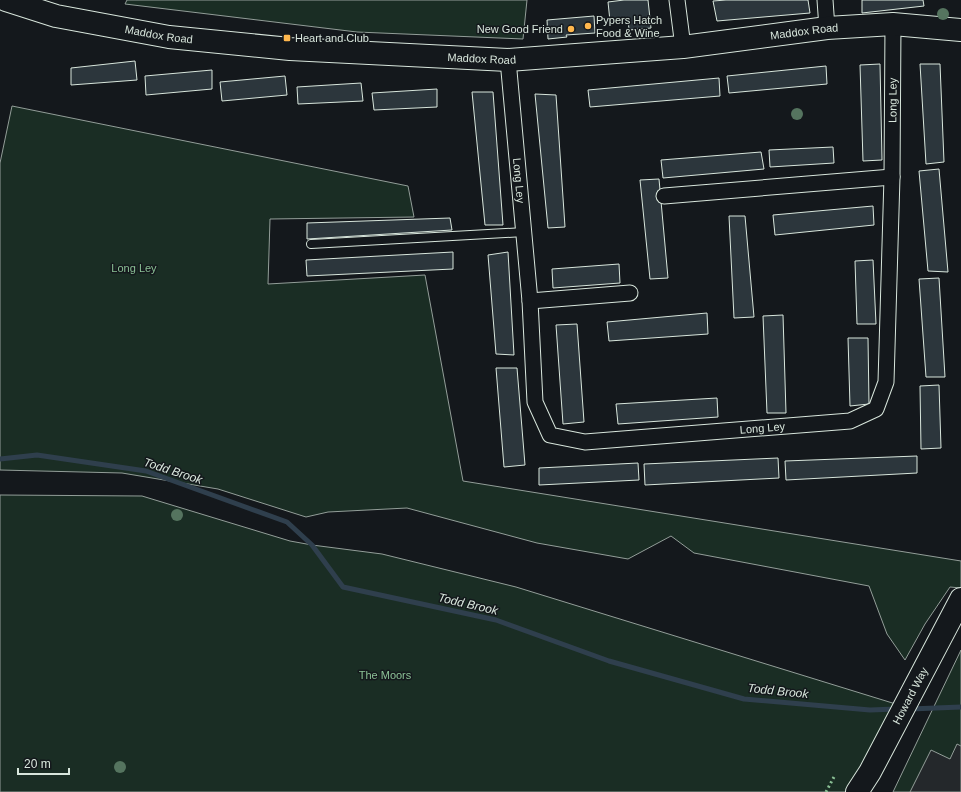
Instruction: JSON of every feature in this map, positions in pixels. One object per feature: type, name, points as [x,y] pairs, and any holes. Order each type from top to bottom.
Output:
[{"type":"street","name":"Maddox Road","points":[[6,0],[56,16],[169,37],[290,49],[508,60],[683,46],[827,28],[893,24],[961,30]]},
{"type":"street","points":[[677,0],[683,46]]},
{"type":"street","points":[[825,0],[827,28]]},
{"type":"street","name":"Long Ley","points":[[508,60],[530,301],[535,402],[550,435],[585,442],[850,421],[876,409],[886,382],[892,177],[893,24]]},
{"type":"street","points":[[664,196],[892,177]]},
{"type":"street","points":[[530,301],[630,293]]},
{"type":"street","name":"Howard Way","points":[[857,792],[870,772],[961,599]]},
{"type":"lane","points":[[311,244],[524,232]]},
{"type":"green space","points":[[127,0],[527,0],[523,39],[357,32],[125,4]]},
{"type":"green space","name":"Long Ley","points":[[12,106],[408,186],[414,217],[270,219],[268,284],[425,275],[463,481],[961,561],[961,588],[950,587],[925,624],[905,660],[887,634],[869,586],[694,553],[671,536],[628,559],[537,543],[407,508],[328,512],[306,517],[218,489],[122,473],[0,470],[0,163]]},
{"type":"green space","name":"The Moors","points":[[0,495],[142,496],[290,541],[382,554],[516,587],[899,705],[850,792],[0,792]]},
{"type":"green space","points":[[961,650],[961,792],[893,792]]},
{"type":"shaded area","points":[[957,744],[961,746],[961,792],[910,792],[931,750],[950,759]]},
{"type":"building","points":[[648,0],[651,28],[629,30],[628,19],[610,21],[608,2]]},
{"type":"building","points":[[808,0],[810,13],[717,21],[713,1]]},
{"type":"building","points":[[862,0],[923,0],[924,6],[862,13]]},
{"type":"building","points":[[594,16],[595,33],[566,35],[567,37],[548,39],[547,20]]},
{"type":"building","points":[[135,61],[137,80],[71,85],[71,68]]},
{"type":"building","points":[[880,64],[882,160],[863,161],[860,65]]},
{"type":"building","points":[[920,64],[940,64],[944,162],[926,164]]},
{"type":"building","points":[[826,66],[827,84],[729,93],[727,76]]},
{"type":"building","points":[[212,70],[212,89],[146,95],[145,76]]},
{"type":"building","points":[[285,76],[287,95],[222,101],[220,82]]},
{"type":"building","points":[[719,78],[720,96],[590,107],[588,90]]},
{"type":"building","points":[[361,83],[363,101],[298,104],[297,87]]},
{"type":"building","points":[[437,89],[437,107],[374,110],[372,93]]},
{"type":"building","points":[[472,92],[493,92],[503,225],[485,225]]},
{"type":"building","points":[[535,94],[556,95],[565,227],[548,228]]},
{"type":"building","points":[[833,147],[834,163],[770,167],[769,150]]},
{"type":"building","points":[[761,152],[764,169],[663,178],[661,160]]},
{"type":"building","points":[[939,169],[948,272],[928,271],[919,171]]},
{"type":"building","points":[[659,179],[668,278],[650,279],[640,180]]},
{"type":"building","points":[[873,206],[874,225],[775,235],[773,215]]},
{"type":"building","points":[[729,216],[745,216],[754,317],[734,318]]},
{"type":"building","points":[[450,218],[452,230],[307,239],[307,223]]},
{"type":"building","points":[[453,252],[453,269],[307,276],[306,260]]},
{"type":"building","points":[[508,252],[514,355],[496,354],[488,255]]},
{"type":"building","points":[[873,260],[876,324],[857,324],[855,261]]},
{"type":"building","points":[[619,264],[620,283],[553,288],[552,269]]},
{"type":"building","points":[[939,278],[945,377],[926,377],[919,279]]},
{"type":"building","points":[[707,313],[708,334],[609,341],[607,322]]},
{"type":"building","points":[[783,315],[786,413],[767,413],[763,316]]},
{"type":"building","points":[[577,324],[584,422],[563,424],[556,325]]},
{"type":"building","points":[[848,338],[868,338],[869,404],[850,406]]},
{"type":"building","points":[[496,368],[517,368],[525,465],[504,467]]},
{"type":"building","points":[[939,385],[941,448],[921,449],[920,386]]},
{"type":"building","points":[[717,398],[718,417],[618,424],[616,404]]},
{"type":"building","points":[[917,456],[917,473],[786,480],[785,461]]},
{"type":"building","points":[[778,458],[779,478],[645,485],[644,464]]},
{"type":"building","points":[[638,463],[639,480],[539,485],[539,468]]},
{"type":"waterway","name":"Todd Brook","points":[[0,459],[37,455],[146,471],[287,522],[312,545],[343,587],[496,620],[609,661],[744,699],[870,710],[896,709]]},
{"type":"waterway","name":"Todd Brook","points":[[910,709],[961,707]]},
{"type":"hedge","points":[[826,792],[835,775]]},
{"type":"place","name":"Pypers Hatch Food & Wine","points":[[588,26]]},
{"type":"place","name":"New Good Friend","points":[[571,29]]},
{"type":"place","name":"Heart and Club","points":[[287,38]]}]
